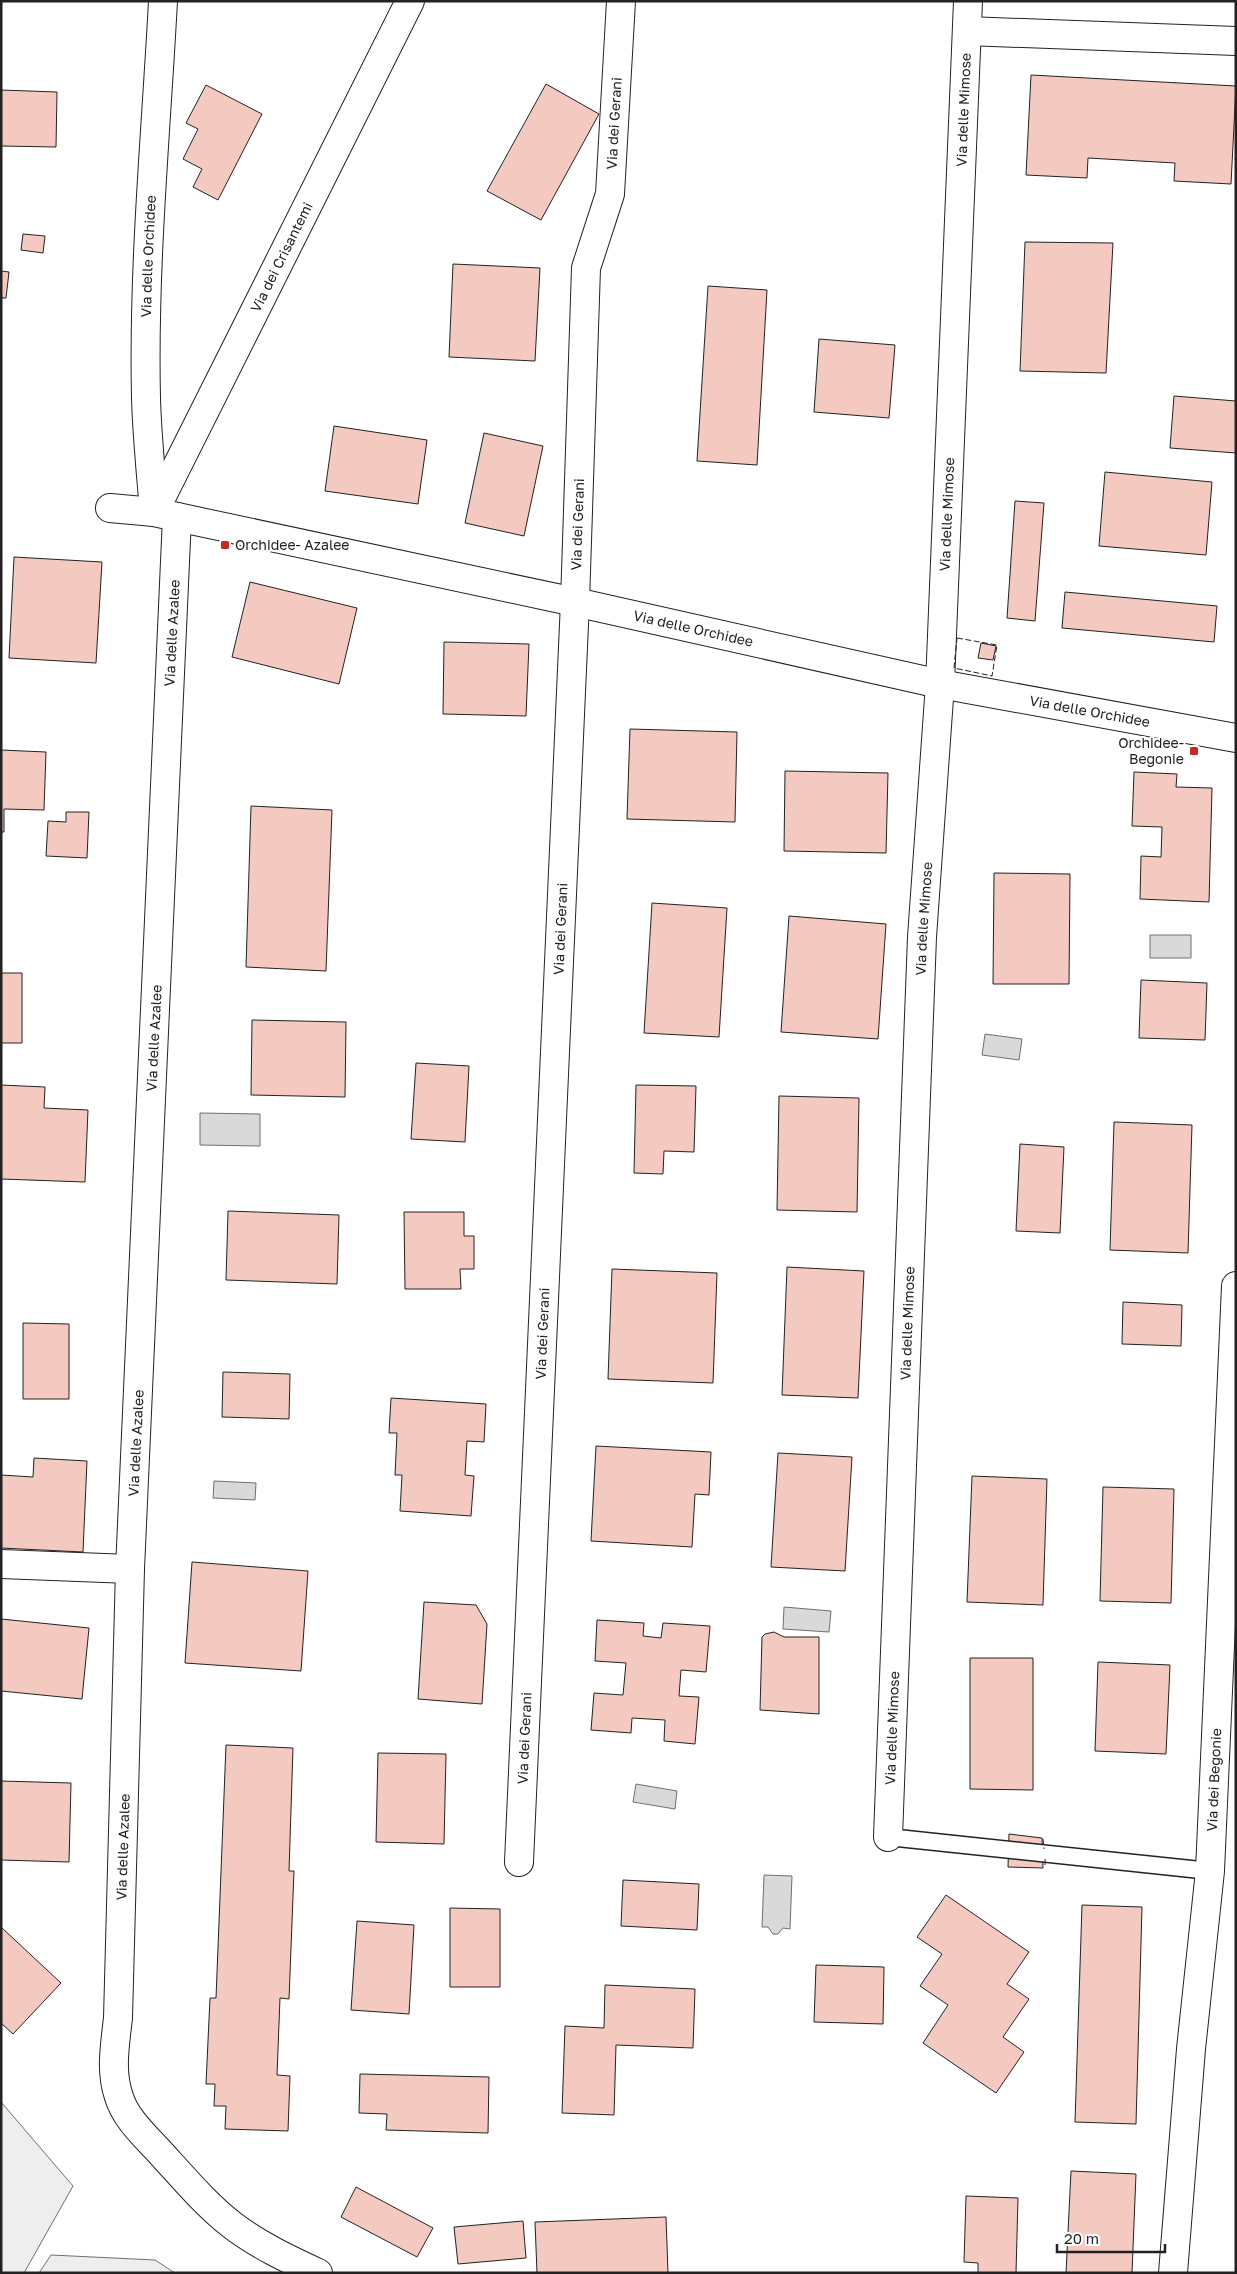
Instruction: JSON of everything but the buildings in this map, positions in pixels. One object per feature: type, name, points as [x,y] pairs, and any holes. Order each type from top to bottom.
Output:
[{"type":"street","name":"Via delle Orchidee","points":[[163,1],[149,246],[146,350],[147,418],[165,515]]},
{"type":"street","name":"Via dei Crisantemi","points":[[165,515],[410,1]]},
{"type":"street","name":"Via dei Gerani","points":[[519,1862],[575,602],[586,268],[610,194],[621,1]]},
{"type":"street","name":"Via delle Mimose","points":[[888,1837],[922,937],[940,684],[968,1]]},
{"type":"street","points":[[967,31],[1236,41]]},
{"type":"street","name":"Via delle Orchidee","points":[[110,508],[165,515],[575,602],[940,684],[1236,738]]},
{"type":"street","name":"Via delle Azalee","points":[[165,515],[130,1570],[118,2018],[113,2057],[114,2074],[118,2094],[128,2115],[196,2192],[230,2224],[252,2239],[318,2273]]},
{"type":"street","name":"Via dei Begonie","points":[[1173,2273],[1191,2049],[1210,1871],[1236,1286]]},
{"type":"street","points":[[1,1564],[130,1570]]},
{"type":"lane","points":[[888,1837],[1210,1871]]},
{"type":"shaded area","points":[[1150,935],[1191,935],[1191,958],[1150,958]]},
{"type":"shaded area","points":[[985,1034],[1022,1039],[1019,1060],[982,1055]]},
{"type":"shaded area","points":[[200,1113],[260,1114],[260,1146],[200,1145]]},
{"type":"shaded area","points":[[214,1481],[256,1483],[255,1500],[213,1498]]},
{"type":"shaded area","points":[[784,1607],[831,1611],[829,1632],[783,1629]]},
{"type":"shaded area","points":[[636,1784],[677,1791],[675,1809],[633,1802]]},
{"type":"shaded area","points":[[764,1875],[792,1876],[790,1929],[783,1928],[778,1934],[773,1934],[768,1927],[762,1927]]},
{"type":"shaded area","points":[[1,2102],[73,2186],[24,2273],[1,2273]]},
{"type":"shaded area","points":[[51,2255],[155,2260],[175,2273],[39,2273]]},
{"type":"fence","points":[[957,638],[997,645],[992,676],[954,668],[957,638]]},
{"type":"fence","points":[[1043,1839],[1044,1849]]},
{"type":"fence","points":[[1045,1859],[1045,1867]]},
{"type":"place","name":"Orchidee- Azalee","points":[[225,545]]},
{"type":"place","name":"Orchidee- Begonie","points":[[1194,751]]}]
